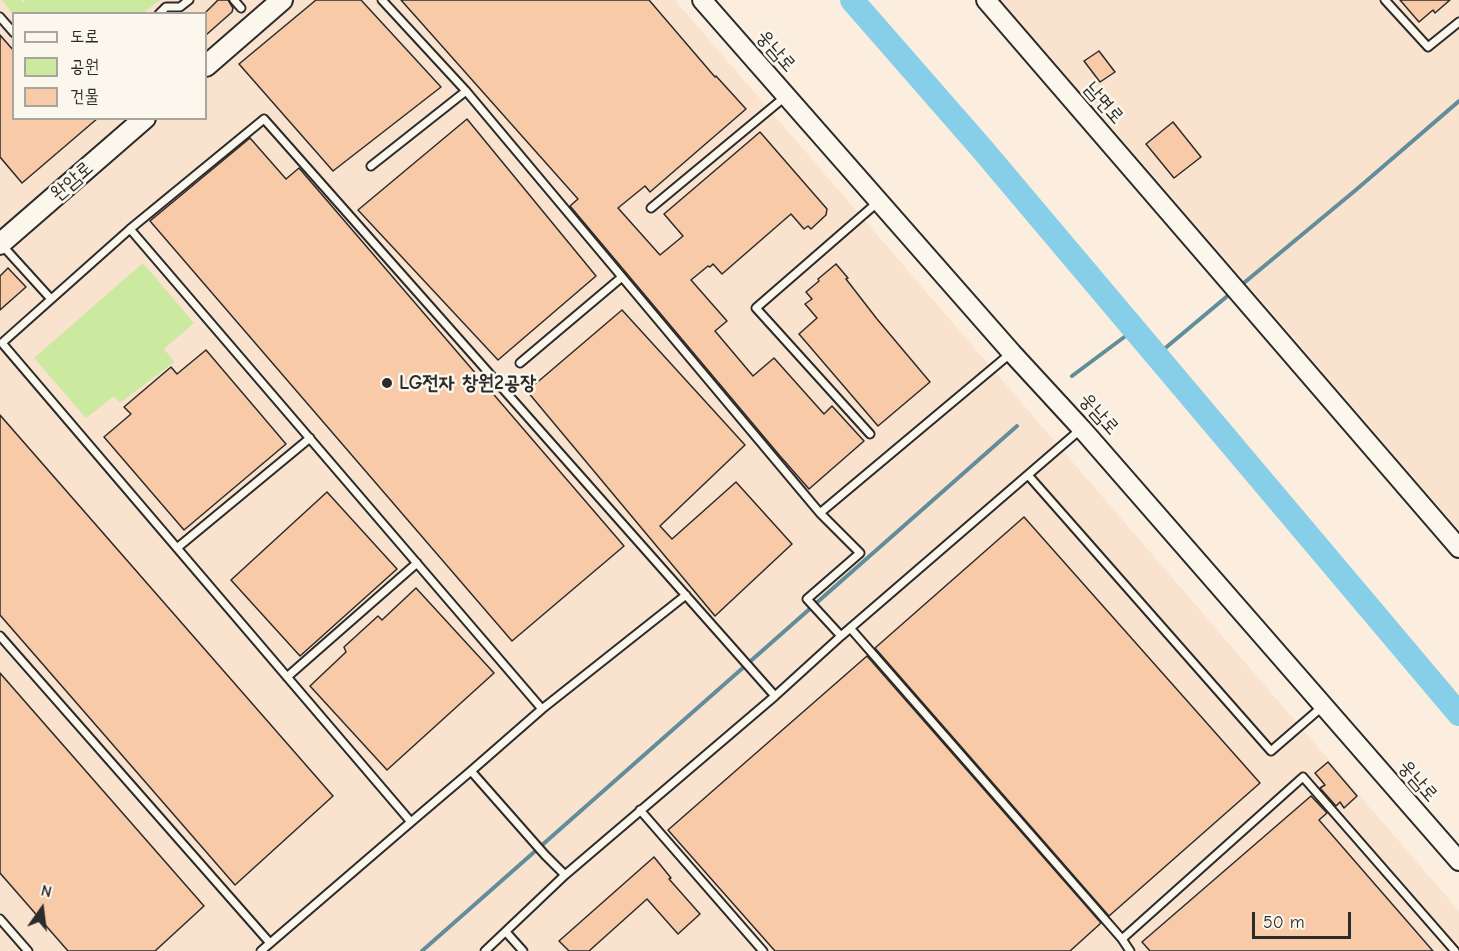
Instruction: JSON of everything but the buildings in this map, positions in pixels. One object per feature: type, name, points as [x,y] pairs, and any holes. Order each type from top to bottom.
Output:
[{"type":"main road","points":[[207,65],[282,0]]},
{"type":"main road","name":"완암로","points":[[0,243],[143,120]]},
{"type":"street","name":"웅남로","points":[[702,0],[1012,353],[1082,429],[1459,861]]},
{"type":"street","name":"남면로","points":[[986,0],[1459,548]]},
{"type":"lane","points":[[161,12],[166,7],[180,7],[189,0]]},
{"type":"lane","points":[[234,0],[241,8]]},
{"type":"lane","points":[[382,0],[466,91],[820,513],[860,554],[807,599],[841,636]]},
{"type":"lane","points":[[1386,0],[1428,47],[1459,22]]},
{"type":"lane","points":[[0,17],[12,31]]},
{"type":"lane","points":[[371,166],[466,91]]},
{"type":"lane","points":[[651,208],[786,96]]},
{"type":"lane","points":[[411,822],[1,344],[130,229],[264,119],[775,696]]},
{"type":"lane","points":[[870,434],[756,308],[879,201]]},
{"type":"lane","points":[[130,229],[542,709]]},
{"type":"lane","points":[[0,243],[51,299]]},
{"type":"lane","points":[[520,363],[622,277]]},
{"type":"lane","points":[[820,513],[1012,353]]},
{"type":"lane","points":[[485,951],[565,875],[1082,429]]},
{"type":"lane","points":[[177,548],[310,438]]},
{"type":"lane","points":[[1028,476],[1271,750],[1323,706]]},
{"type":"lane","points":[[287,677],[417,564]]},
{"type":"lane","points":[[261,951],[542,709],[686,595]]},
{"type":"lane","points":[[850,629],[1122,939],[1126,950]]},
{"type":"lane","points":[[0,636],[270,943]]},
{"type":"lane","points":[[471,771],[565,875]]},
{"type":"lane","points":[[1122,939],[1303,777],[1455,951]]},
{"type":"lane","points":[[640,810],[764,951]]},
{"type":"lane","points":[[0,919],[28,951]]},
{"type":"lane","points":[[506,932],[523,951]]},
{"type":"shaded area","points":[[0,0],[675,0],[1459,911],[1459,951],[0,951]]},
{"type":"shaded area","points":[[1001,0],[1459,0],[1459,530],[1280,322]]},
{"type":"green space","points":[[2,0],[21,0],[23,2],[26,0],[160,0],[144,12],[12,13]]},
{"type":"green space","points":[[143,263],[194,323],[164,349],[174,362],[120,403],[114,396],[86,418],[34,358]]},
{"type":"waterway","points":[[852,0],[983,150],[1459,714]]},
{"type":"waterway","points":[[1239,287],[1459,101]]},
{"type":"waterway","points":[[1157,355],[1231,293]]},
{"type":"waterway","points":[[1072,376],[1135,329]]},
{"type":"waterway","points":[[422,951],[1017,426]]},
{"type":"place","name":"LG전자 창원2공장","points":[[387,383]]}]
